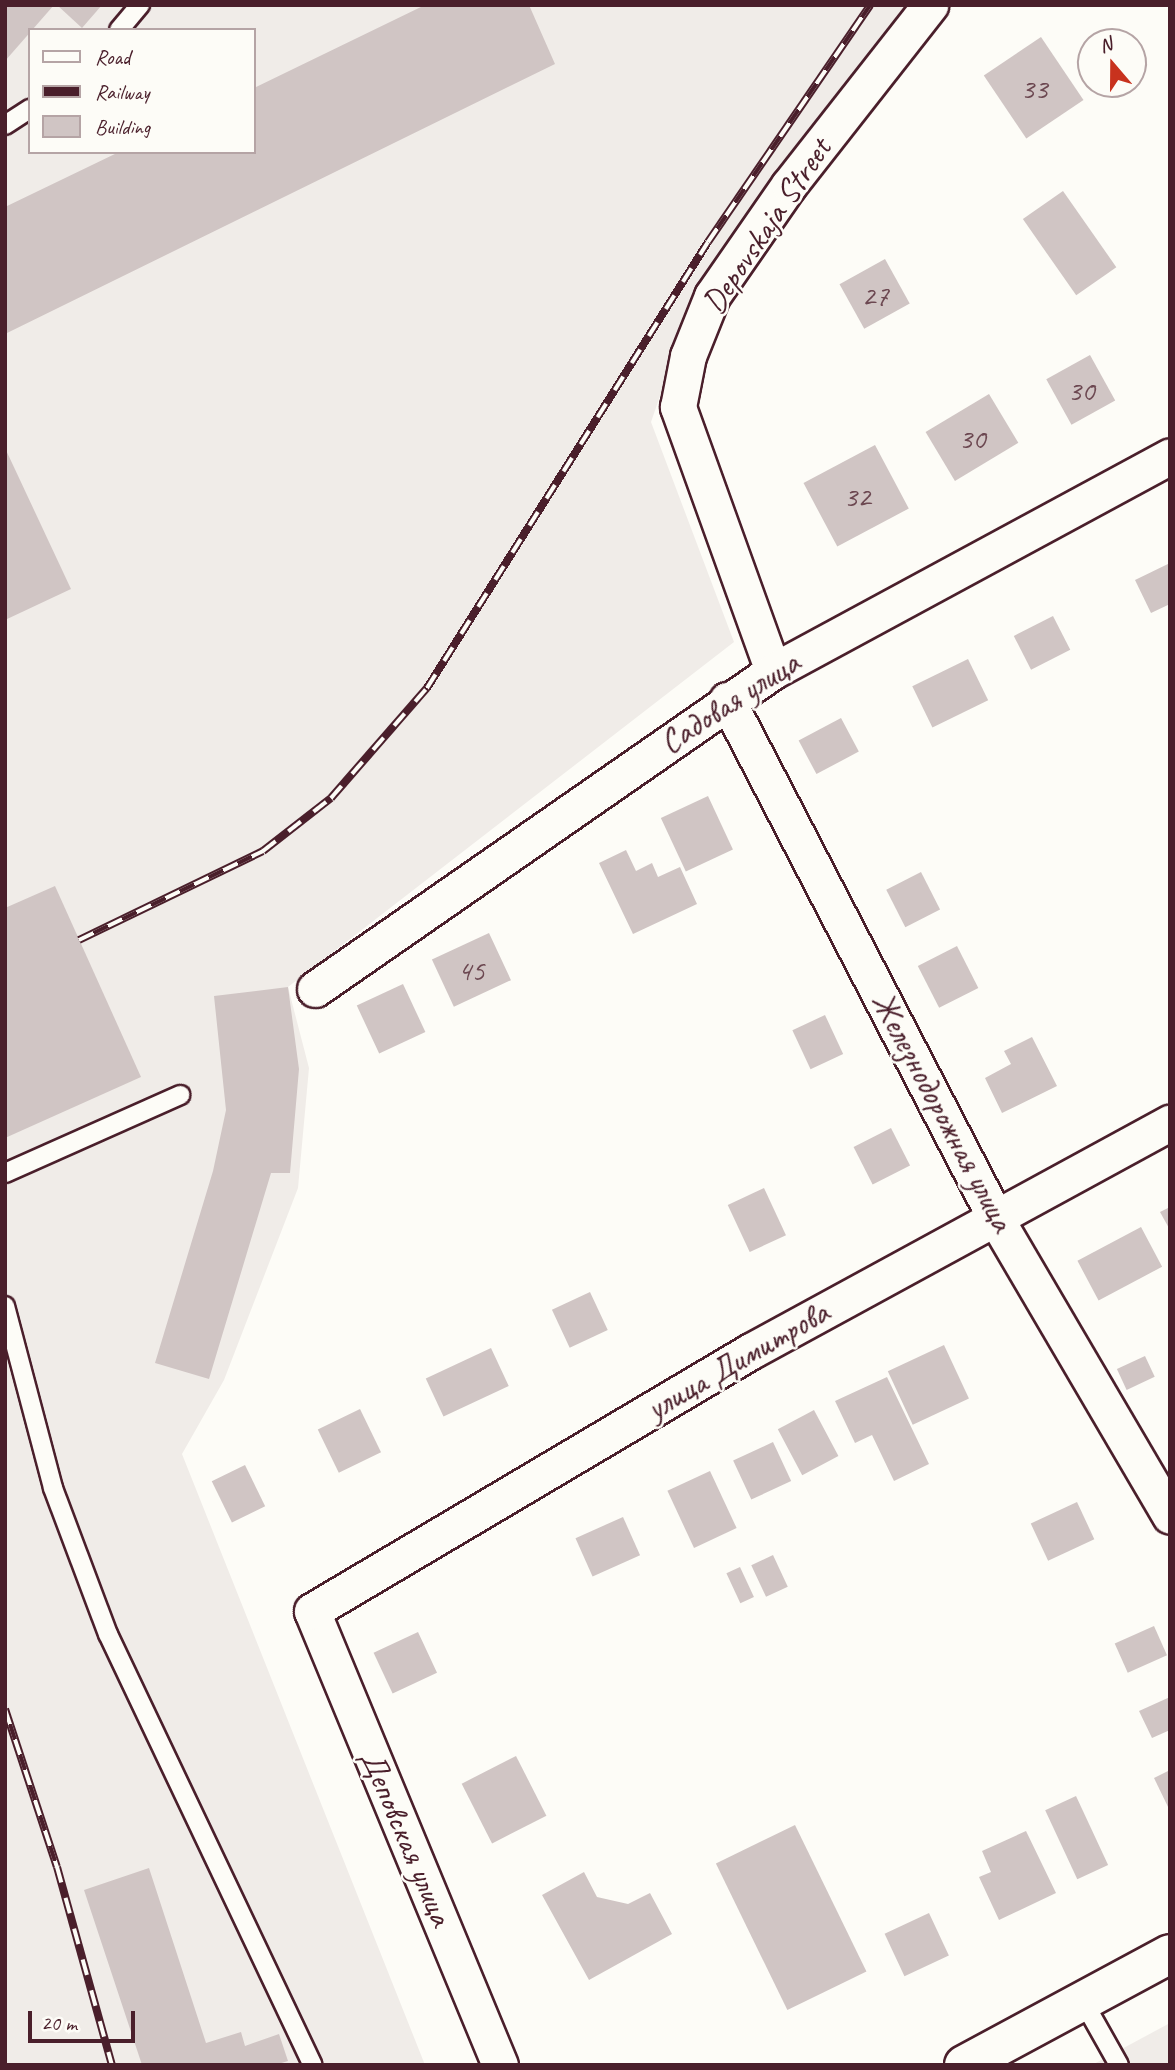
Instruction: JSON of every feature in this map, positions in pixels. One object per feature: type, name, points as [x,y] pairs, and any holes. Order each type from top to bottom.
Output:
[{"type":"street","name":"Depovskaja Street","points":[[773,671],[678,407],[688,356],[712,296],[789,185],[930,5]]},
{"type":"street","name":"Садовая улица","points":[[315,989],[727,700],[773,671],[1170,456]]},
{"type":"street","name":"Железнодорожная улица","points":[[727,700],[996,1219],[1170,1516]]},
{"type":"street","name":"улица Димитрова","points":[[312,1611],[751,1351],[1170,1123]]},
{"type":"street","name":"Деповская улица","points":[[312,1611],[500,2065]]},
{"type":"street","points":[[964,2065],[1170,1954]]},
{"type":"lane","points":[[121,28],[140,5]]},
{"type":"lane","points":[[5,125],[28,109]]},
{"type":"lane","points":[[5,1173],[180,1096]]},
{"type":"lane","points":[[5,1306],[53,1488],[108,1634],[313,2065]]},
{"type":"lane","points":[[1083,2001],[1119,2065]]},
{"type":"shaded area","points":[[5,5],[907,5],[761,191],[721,255],[680,338],[651,422],[734,642],[288,987],[309,1068],[298,1188],[224,1380],[182,1454],[425,2065],[5,2065]]},
{"type":"shaded area","points":[[1170,2023],[1170,2065],[1092,2065]]},
{"type":"building","points":[[5,5],[54,5],[34,28],[28,28],[28,35],[5,61]]},
{"type":"building","points":[[57,5],[102,5],[82,28]]},
{"type":"building","points":[[425,5],[529,5],[555,64],[5,334],[5,207],[115,154],[256,154],[256,87]]},
{"type":"building","points":[[1041,37],[1077,90],[1077,98],[1083,100],[1026,139],[984,76]]},
{"type":"building","points":[[1063,191],[1116,267],[1076,295],[1023,219]]},
{"type":"building","points":[[885,259],[910,304],[864,329],[840,284]]},
{"type":"building","points":[[1090,355],[1115,400],[1071,425],[1046,379]]},
{"type":"building","points":[[989,394],[1018,443],[955,481],[926,432]]},
{"type":"building","points":[[875,445],[909,509],[837,547],[803,483]]},
{"type":"building","points":[[5,448],[71,589],[5,620]]},
{"type":"building","points":[[1170,563],[1170,604],[1151,613],[1135,580]]},
{"type":"building","points":[[1053,616],[1070,650],[1031,670],[1014,636]]},
{"type":"building","points":[[968,659],[988,700],[932,728],[912,686]]},
{"type":"building","points":[[841,718],[859,752],[816,774],[799,741]]},
{"type":"building","points":[[708,796],[733,849],[686,871],[661,818]]},
{"type":"building","points":[[626,850],[636,871],[652,863],[658,877],[680,867],[697,904],[633,934],[599,863]]},
{"type":"building","points":[[921,872],[940,909],[905,927],[886,890]]},
{"type":"building","points":[[55,886],[141,1077],[5,1138],[5,908]]},
{"type":"building","points":[[489,933],[511,980],[454,1007],[432,960]]},
{"type":"building","points":[[957,946],[978,988],[939,1008],[918,966]]},
{"type":"building","points":[[403,984],[425,1032],[379,1054],[357,1006]]},
{"type":"building","points":[[288,987],[299,1069],[290,1173],[271,1173],[209,1379],[155,1363],[213,1171],[226,1110],[214,996]]},
{"type":"building","points":[[825,1015],[843,1054],[811,1069],[792,1030]]},
{"type":"building","points":[[1032,1037],[1057,1086],[1002,1113],[985,1078],[1011,1064],[1004,1051]]},
{"type":"building","points":[[891,1128],[910,1165],[873,1184],[854,1147]]},
{"type":"building","points":[[764,1188],[786,1235],[750,1252],[728,1205]]},
{"type":"building","points":[[1170,1207],[1170,1230],[1160,1212]]},
{"type":"building","points":[[1141,1227],[1162,1267],[1099,1301],[1077,1261]]},
{"type":"building","points":[[590,1292],[608,1330],[570,1348],[552,1310]]},
{"type":"building","points":[[944,1345],[969,1398],[913,1425],[888,1371]]},
{"type":"building","points":[[491,1348],[509,1386],[443,1416],[426,1378]]},
{"type":"building","points":[[1145,1356],[1155,1377],[1127,1390],[1117,1369]]},
{"type":"building","points":[[887,1377],[929,1464],[894,1481],[872,1435],[855,1443],[835,1401]]},
{"type":"building","points":[[360,1409],[381,1452],[339,1473],[318,1430]]},
{"type":"building","points":[[814,1410],[838,1456],[802,1475],[778,1429]]},
{"type":"building","points":[[773,1442],[791,1481],[751,1500],[733,1461]]},
{"type":"building","points":[[245,1465],[265,1506],[232,1523],[212,1481]]},
{"type":"building","points":[[710,1471],[737,1528],[694,1548],[667,1491]]},
{"type":"building","points":[[1077,1502],[1094,1539],[1048,1561],[1031,1524]]},
{"type":"building","points":[[623,1517],[640,1555],[593,1577],[575,1538]]},
{"type":"building","points":[[773,1555],[788,1587],[766,1597],[751,1565]]},
{"type":"building","points":[[740,1567],[754,1597],[740,1603],[726,1573]]},
{"type":"building","points":[[1154,1626],[1167,1655],[1128,1673],[1115,1643]]},
{"type":"building","points":[[418,1632],[437,1673],[393,1693],[374,1653]]},
{"type":"building","points":[[1170,1697],[1170,1730],[1152,1738],[1139,1711]]},
{"type":"building","points":[[516,1756],[546,1816],[492,1843],[462,1784]]},
{"type":"building","points":[[1170,1770],[1170,1811],[1154,1778]]},
{"type":"building","points":[[1076,1796],[1108,1865],[1077,1879],[1045,1810]]},
{"type":"building","points":[[795,1825],[866,1972],[787,2010],[716,1864]]},
{"type":"building","points":[[1026,1831],[1056,1893],[999,1920],[979,1877],[991,1872],[982,1851]]},
{"type":"building","points":[[149,1868],[206,2043],[241,2032],[245,2046],[279,2034],[288,2061],[275,2065],[142,2065],[84,1890]]},
{"type":"building","points":[[584,1872],[597,1897],[628,1904],[650,1893],[672,1934],[589,1980],[542,1895]]},
{"type":"building","points":[[929,1913],[949,1956],[904,1976],[885,1934]]},
{"type":"railway","points":[[79,940],[263,851],[331,798],[427,688],[708,242],[870,5]]},
{"type":"railway","points":[[5,1709],[57,1867],[112,2065]]}]
